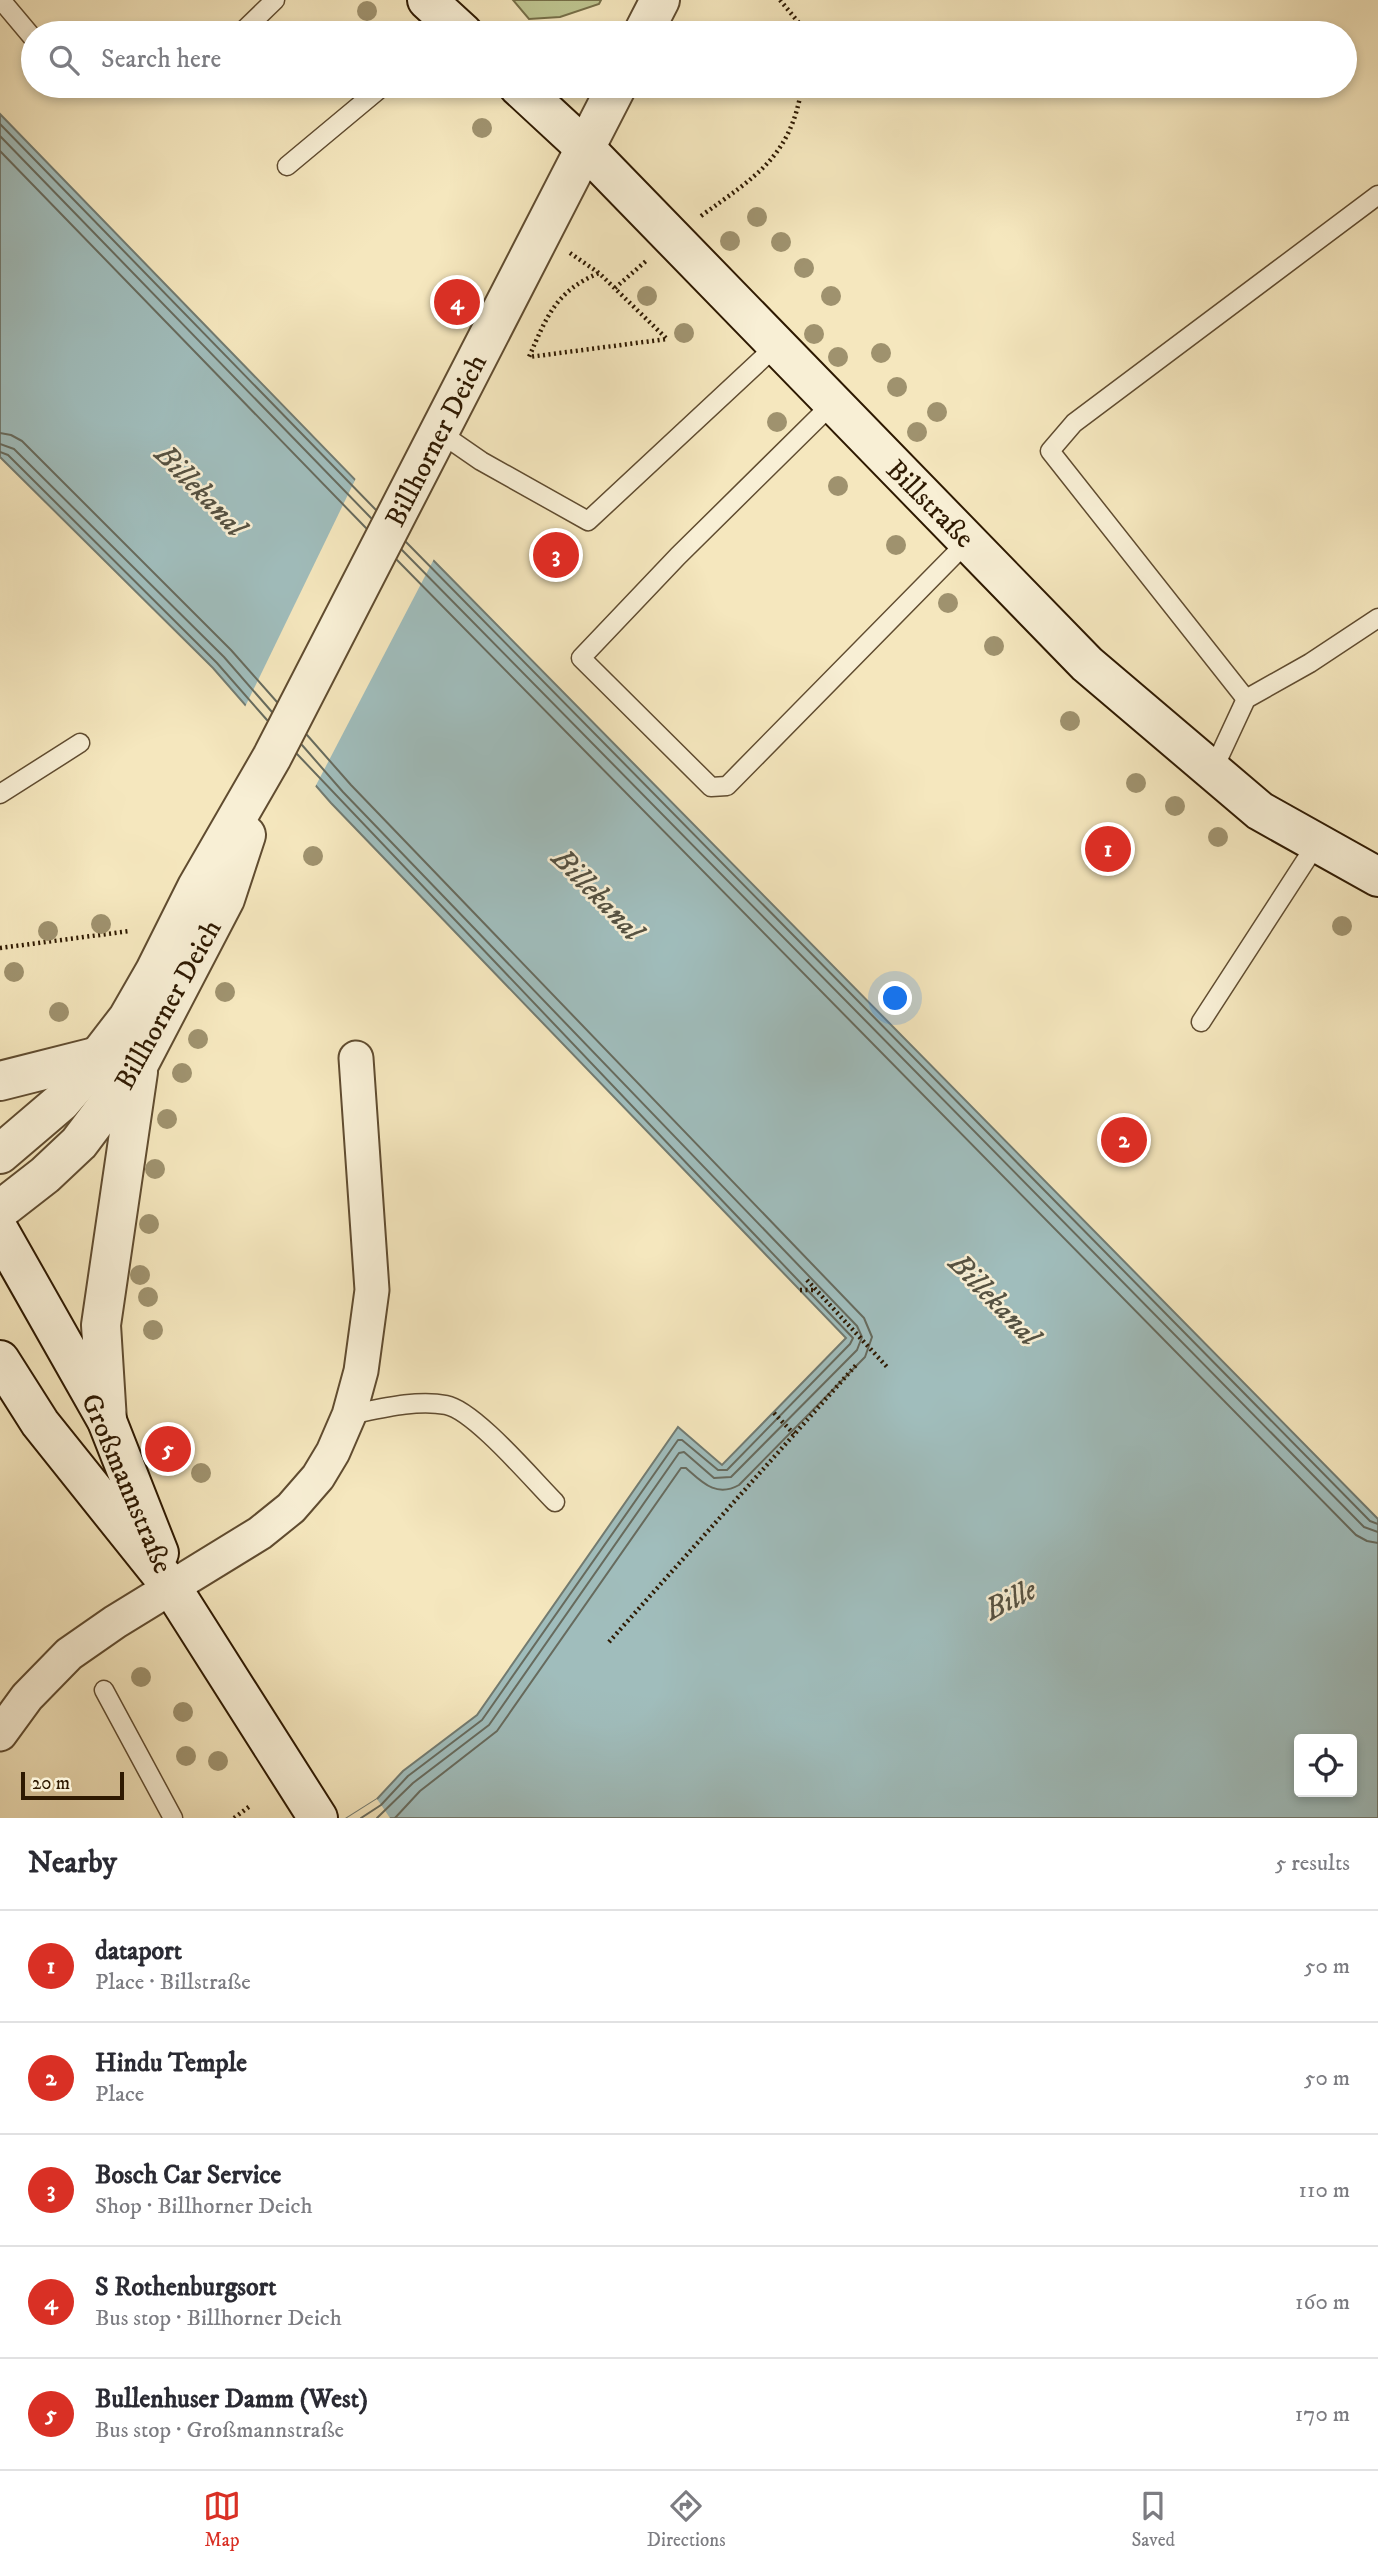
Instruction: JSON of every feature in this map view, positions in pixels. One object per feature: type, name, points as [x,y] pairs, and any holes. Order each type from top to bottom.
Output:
[{"type":"street","points":[[428,0],[446,21]]},
{"type":"street","points":[[649,21],[660,0]]},
{"type":"street","name":"Billstraße","points":[[531,98],[585,148],[1087,664],[1260,811],[1317,843],[1371,868]]},
{"type":"street","name":"Billhorner Deich","points":[[0,1154],[61,1102],[128,1018],[197,887],[272,757],[611,98]]},
{"type":"street","name":"Billhorner Deich","points":[[0,1209],[46,1175],[79,1143],[140,1062],[225,898],[272,757]]},
{"type":"street","points":[[0,1081],[99,1056]]},
{"type":"street","points":[[0,1734],[27,1697],[69,1654],[115,1622],[260,1533],[290,1508],[323,1469],[349,1415],[369,1332],[372,1290],[356,1058]]},
{"type":"street","points":[[107,1420],[101,1325],[140,1062]]},
{"type":"street","name":"Großmannstraße","points":[[0,1232],[107,1420],[172,1588]]},
{"type":"street","name":"Großmannstraße","points":[[0,1360],[40,1423],[172,1588],[318,1818]]},
{"type":"lane","points":[[1,0],[21,24]]},
{"type":"lane","points":[[253,21],[275,0]]},
{"type":"lane","points":[[287,166],[369,98]]},
{"type":"lane","points":[[1246,699],[1051,451],[1074,423],[1378,195]]},
{"type":"lane","points":[[439,432],[481,461],[588,522],[777,345]]},
{"type":"lane","points":[[832,404],[697,537],[581,658],[590,667],[711,787],[727,786],[969,540]]},
{"type":"lane","points":[[1213,771],[1246,699],[1310,663],[1378,618]]},
{"type":"lane","points":[[0,794],[80,743]]},
{"type":"lane","points":[[1201,1022],[1317,843]]},
{"type":"lane","points":[[349,1415],[390,1407],[447,1405],[468,1416],[555,1502]]},
{"type":"lane","points":[[104,1690],[173,1818]]},
{"type":"path","points":[[780,0],[797,21]]},
{"type":"path","points":[[615,288],[672,238],[761,171],[784,146],[797,117],[800,98]]},
{"type":"path","points":[[581,258],[599,273],[615,288],[667,339],[529,357],[549,311],[567,291],[599,273]]},
{"type":"path","points":[[0,948],[130,931]]},
{"type":"path","points":[[807,1280],[888,1368]]},
{"type":"path","points":[[800,1290],[817,1290]]},
{"type":"path","points":[[609,1642],[857,1364]]},
{"type":"path","points":[[774,1413],[794,1434]]},
{"type":"path","points":[[234,1818],[250,1807]]},
{"type":"green space","points":[[513,0],[601,0],[599,4],[560,17],[529,19]]},
{"type":"water","points":[[0,114],[432,559],[1378,1519],[1378,1818],[347,1818],[377,1799],[403,1771],[477,1715],[678,1427],[722,1465],[846,1338],[331,803],[213,668],[0,457]]},
{"type":"pier","points":[[357,476],[435,557],[314,789],[244,709]]},
{"type":"pier","points":[[377,1799],[390,1818],[347,1818]]},
{"type":"place","name":"S Rothenburgsort","points":[[457,302]]},
{"type":"place","name":"Bosch Car Service","points":[[556,555]]},
{"type":"place","name":"dataport","points":[[1108,849]]},
{"type":"place","name":"Hindu Temple","points":[[1124,1140]]},
{"type":"place","name":"Bullenhuser Damm (West)","points":[[168,1449]]},
{"type":"water label","name":"Billekanal","points":[[201,490]]},
{"type":"water label","name":"Billekanal","points":[[598,894]]},
{"type":"water label","name":"Billekanal","points":[[995,1299]]},
{"type":"water label","name":"Bille","points":[[1010,1599]]}]
